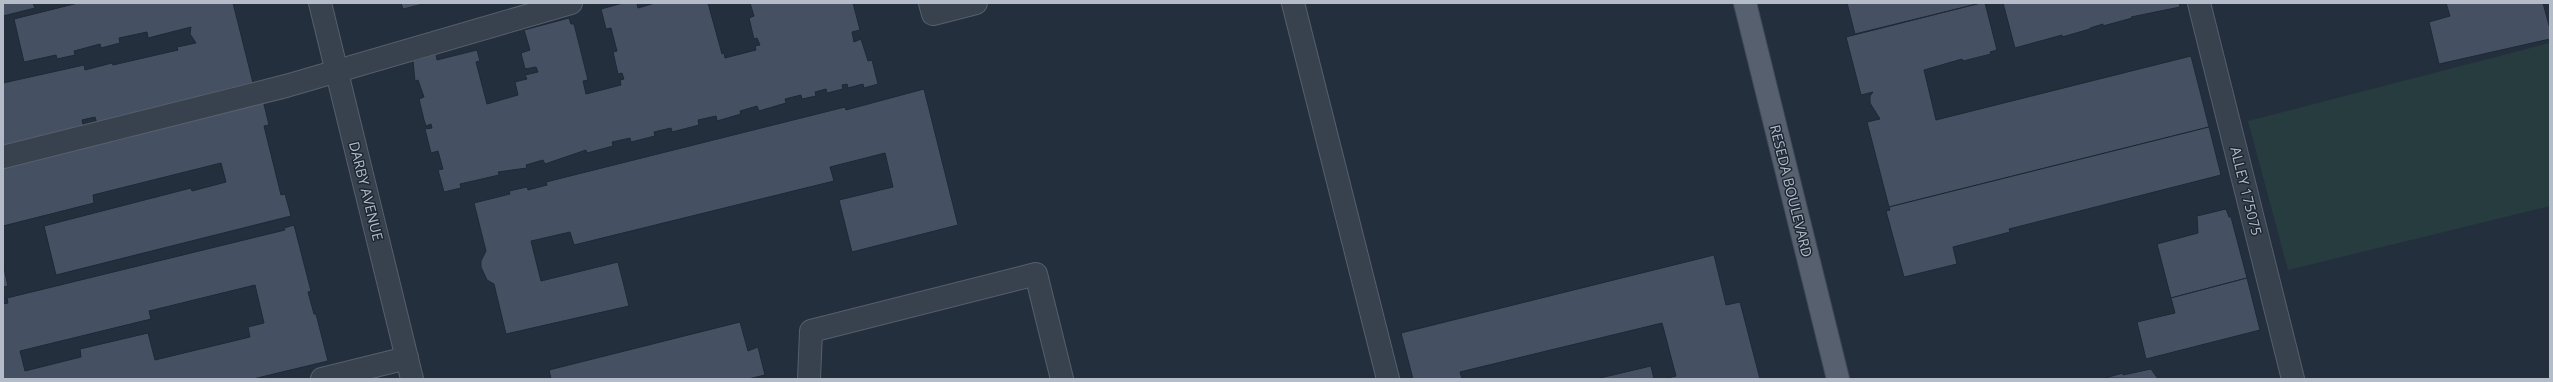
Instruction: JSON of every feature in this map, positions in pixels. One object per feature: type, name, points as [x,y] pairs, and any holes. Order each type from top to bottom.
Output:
[{"type":"main road","name":"RESEDA BOULEVARD","points":[[1745,3],[1838,379]]},
{"type":"street","name":"DARBY AVENUE","points":[[320,3],[410,369]]},
{"type":"street","points":[[3,157],[337,72],[571,3]]},
{"type":"street","points":[[930,3],[933,14],[976,3]]},
{"type":"street","name":"ALLEY 175075","points":[[2199,3],[2293,379]]},
{"type":"street","points":[[1294,4],[1388,379]]},
{"type":"street","points":[[809,379],[811,331],[1036,274],[1062,379]]},
{"type":"street","points":[[322,379],[410,369]]},
{"type":"green space","points":[[2550,43],[2550,206],[2288,270],[2248,121]]},
{"type":"building","points":[[3,3],[33,3],[35,8],[3,16]]},
{"type":"building","points":[[78,3],[233,3],[253,83],[216,92],[217,95],[97,124],[95,117],[82,120],[84,128],[3,148],[3,83],[84,65],[85,70],[112,63],[113,65],[178,50],[177,47],[196,43],[190,34],[191,27],[148,38],[147,32],[119,38],[120,43],[101,48],[100,44],[74,51],[75,55],[57,59],[56,55],[24,62],[14,19]]},
{"type":"building","points":[[401,3],[427,3],[403,9]]},
{"type":"building","points":[[623,3],[637,3],[638,8],[655,3],[708,3],[722,54],[724,53],[725,58],[756,50],[755,46],[760,45],[757,38],[754,39],[749,18],[754,16],[750,3],[853,3],[860,30],[852,32],[854,42],[861,39],[868,61],[872,60],[878,84],[864,88],[863,84],[848,88],[847,84],[842,85],[843,89],[827,93],[826,89],[815,92],[816,96],[802,99],[801,95],[785,99],[786,103],[759,111],[757,106],[740,111],[741,114],[717,121],[716,116],[698,120],[699,125],[672,132],[671,128],[654,132],[655,136],[631,142],[630,138],[612,142],[613,146],[587,153],[586,150],[545,164],[543,160],[526,165],[527,168],[498,172],[499,175],[460,184],[461,188],[444,192],[438,170],[443,169],[438,151],[431,153],[425,129],[432,128],[431,124],[426,126],[424,120],[419,99],[424,97],[418,80],[415,81],[413,61],[436,54],[437,60],[477,50],[480,61],[476,62],[487,104],[518,95],[515,82],[527,79],[525,75],[538,72],[536,67],[525,69],[521,53],[530,50],[524,30],[569,18],[571,24],[574,24],[588,80],[583,81],[586,94],[621,85],[620,80],[624,79],[622,73],[618,74],[613,52],[617,51],[611,28],[606,29],[601,9]]},
{"type":"building","points":[[1847,3],[1981,3],[1855,34]]},
{"type":"building","points":[[1985,3],[1997,50],[1990,52],[1991,54],[1963,61],[1962,59],[1924,70],[1936,120],[2191,56],[2209,127],[1889,207],[1867,122],[1880,119],[1870,103],[1870,96],[1873,92],[1861,95],[1846,37]]},
{"type":"building","points":[[2003,3],[2179,3],[2180,7],[2131,17],[2132,18],[2103,26],[2103,24],[2062,37],[2062,35],[2015,48]]},
{"type":"building","points":[[2446,3],[2543,3],[2550,29],[2550,39],[2439,64],[2429,22],[2450,16]]},
{"type":"building","points":[[924,89],[958,225],[852,252],[839,200],[893,187],[885,153],[830,167],[834,181],[574,245],[570,232],[531,241],[541,281],[618,262],[629,306],[506,334],[494,284],[487,280],[481,267],[481,261],[486,251],[474,203],[510,194],[509,191],[527,187],[528,190],[547,185],[546,182],[845,107],[846,110]]},
{"type":"building","points":[[262,96],[269,125],[264,126],[281,195],[285,194],[291,216],[56,275],[44,226],[191,188],[192,191],[226,182],[221,163],[93,195],[94,203],[3,226],[3,161],[112,133],[114,141],[133,136],[131,129]]},
{"type":"building","points":[[2209,127],[2221,175],[2009,229],[2010,232],[1953,247],[1957,264],[1904,277],[1886,211],[1890,210],[1889,207]]},
{"type":"building","points":[[2226,209],[2229,217],[2231,217],[2247,278],[2171,298],[2157,244],[2198,233],[2197,216]]},
{"type":"building","points":[[294,225],[311,291],[308,292],[314,314],[316,314],[328,361],[253,379],[3,379],[3,304],[8,303],[7,298],[285,230],[284,228]],"holes":[[[255,285],[264,323],[248,327],[250,337],[155,360],[148,333],[80,349],[81,357],[25,371],[20,351],[151,319],[149,311]]]},
{"type":"building","points":[[1714,255],[1726,305],[1740,302],[1760,379],[1663,379],[1676,376],[1662,323],[1460,372],[1462,379],[1413,379],[1401,333]]},
{"type":"building","points":[[3,264],[8,286],[3,287]]},
{"type":"building","points":[[2247,278],[2260,330],[2146,359],[2137,322],[2175,313],[2171,298]]},
{"type":"building","points":[[740,322],[748,351],[758,347],[765,375],[748,379],[551,379],[549,370]]},
{"type":"building","points":[[1651,366],[1654,379],[1596,379]]},
{"type":"building","points":[[2151,369],[2158,379],[2105,378],[2123,373],[2123,375]]}]
